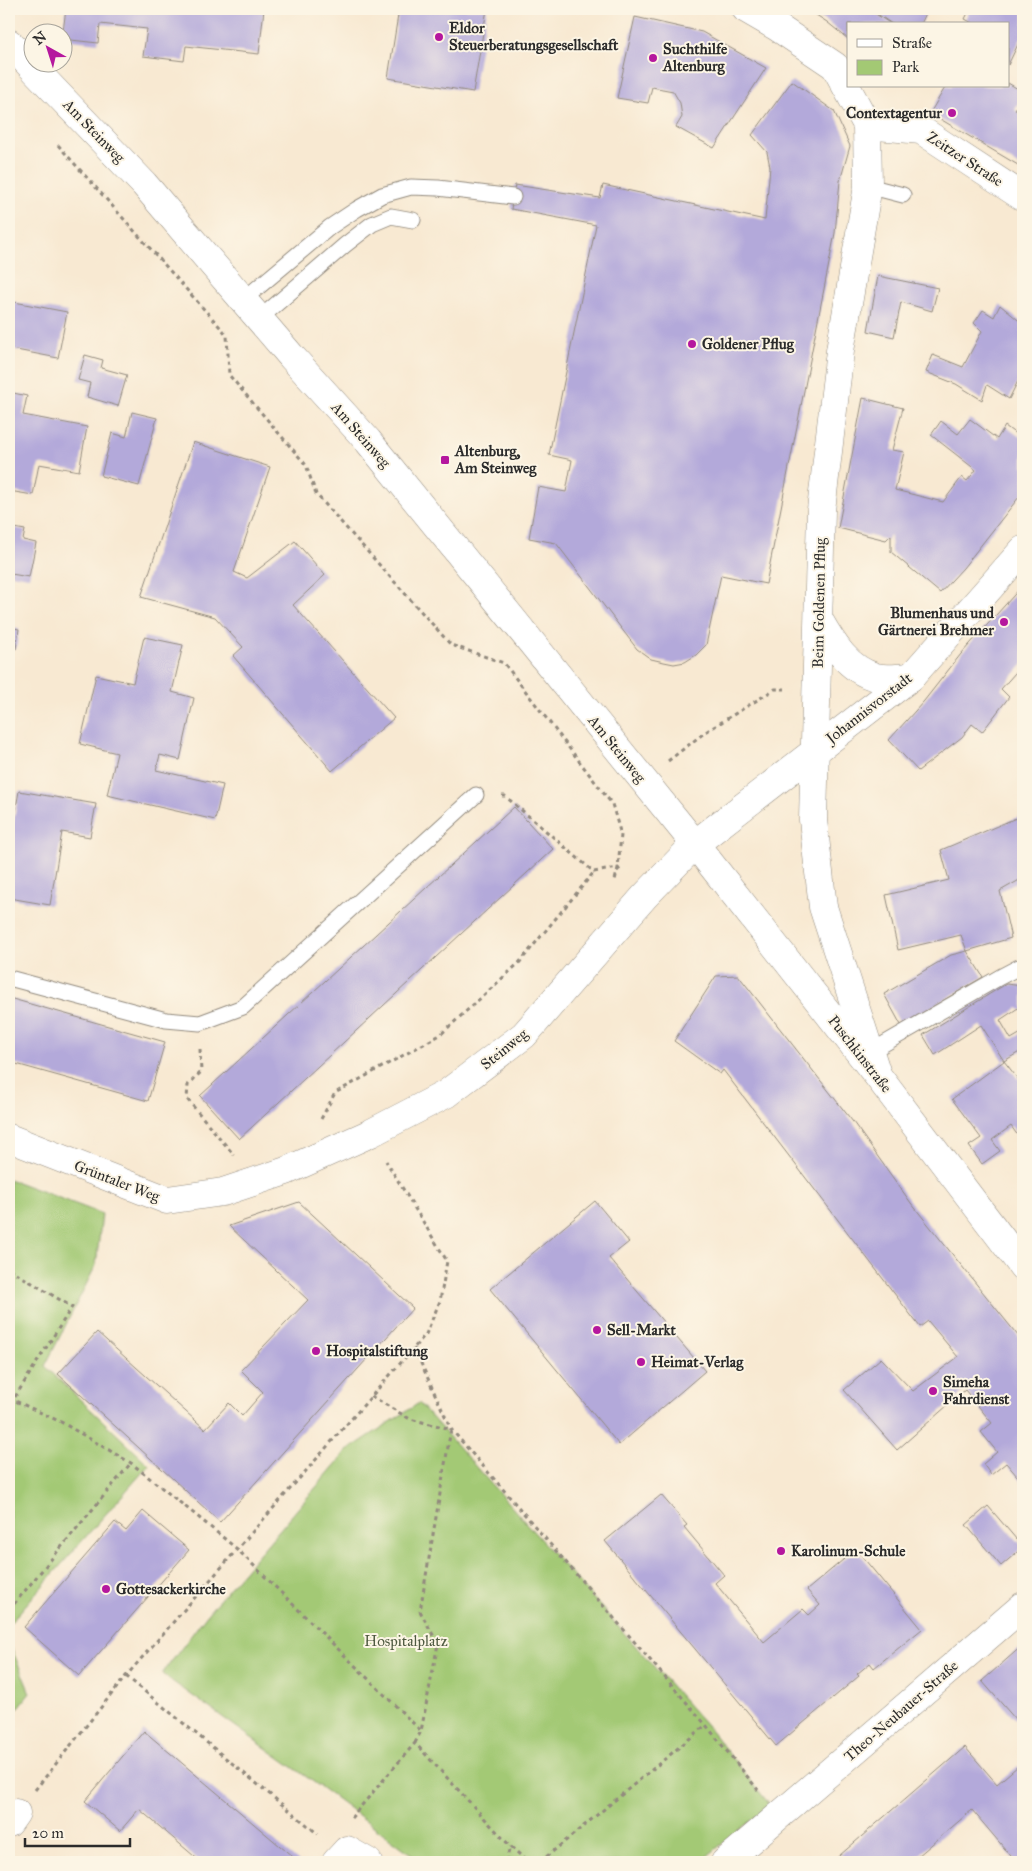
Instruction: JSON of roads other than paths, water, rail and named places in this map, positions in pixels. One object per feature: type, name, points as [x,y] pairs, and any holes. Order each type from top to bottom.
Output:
[{"type":"street","points":[[746,9],[777,27],[835,66],[847,88]]},
{"type":"street","name":"Am Steinweg","points":[[9,43],[144,184],[368,441],[695,844]]},
{"type":"street","points":[[847,88],[867,124]]},
{"type":"street","name":"Beim Goldenen Pflug","points":[[867,124],[868,186],[840,351],[821,510],[818,690],[813,820],[823,907],[874,1064]]},
{"type":"street","name":"Zeitzer Straße","points":[[867,124],[921,130],[1023,197]]},
{"type":"street","name":"Johannisvorstadt","points":[[695,844],[816,748],[911,677],[1023,550]]},
{"type":"street","points":[[819,620],[842,656],[859,670],[877,678],[911,677]]},
{"type":"street","name":"Steinweg","points":[[286,1170],[370,1133],[446,1094],[524,1035],[644,896],[695,844]]},
{"type":"street","name":"Puschkinstraße","points":[[695,844],[874,1064],[1023,1267]]},
{"type":"street","name":"Grüntaler Weg","points":[[9,1138],[167,1200],[223,1192],[286,1170]]},
{"type":"street","name":"Theo-Neubauer-Straße","points":[[725,1862],[1023,1606]]},
{"type":"street","points":[[336,1862],[347,1850],[368,1862]]},
{"type":"lane","points":[[868,186],[903,195]]},
{"type":"lane","points":[[251,309],[330,227],[382,195],[410,187],[438,188],[513,197]]},
{"type":"lane","points":[[251,309],[345,245],[372,224],[391,216],[414,220]]},
{"type":"lane","points":[[9,978],[166,1020],[200,1023],[242,1006],[476,795]]},
{"type":"lane","points":[[874,1064],[1000,976],[1019,968]]},
{"type":"place","name":"Eldor Steuerberatungsgesellschaft","points":[[439,37]]},
{"type":"place","name":"Suchthilfe Altenburg","points":[[653,58]]},
{"type":"place","name":"Contextagentur","points":[[952,113]]},
{"type":"place","name":"Goldener Pflug","points":[[692,344]]},
{"type":"place","name":"Altenburg, Am Steinweg","points":[[445,460]]},
{"type":"place","name":"Blumenhaus und Gärtnerei Brehmer","points":[[1004,622]]},
{"type":"place","name":"Sell-Markt","points":[[597,1330]]},
{"type":"place","name":"Hospitalstiftung","points":[[316,1351]]},
{"type":"place","name":"Heimat-Verlag","points":[[641,1362]]},
{"type":"place","name":"Simeha Fahrdienst","points":[[933,1391]]},
{"type":"place","name":"Karolinum-Schule","points":[[781,1551]]},
{"type":"place","name":"Gottesackerkirche","points":[[106,1589]]},
{"type":"park label","name":"Hospitalplatz","points":[[406,1641]]}]
